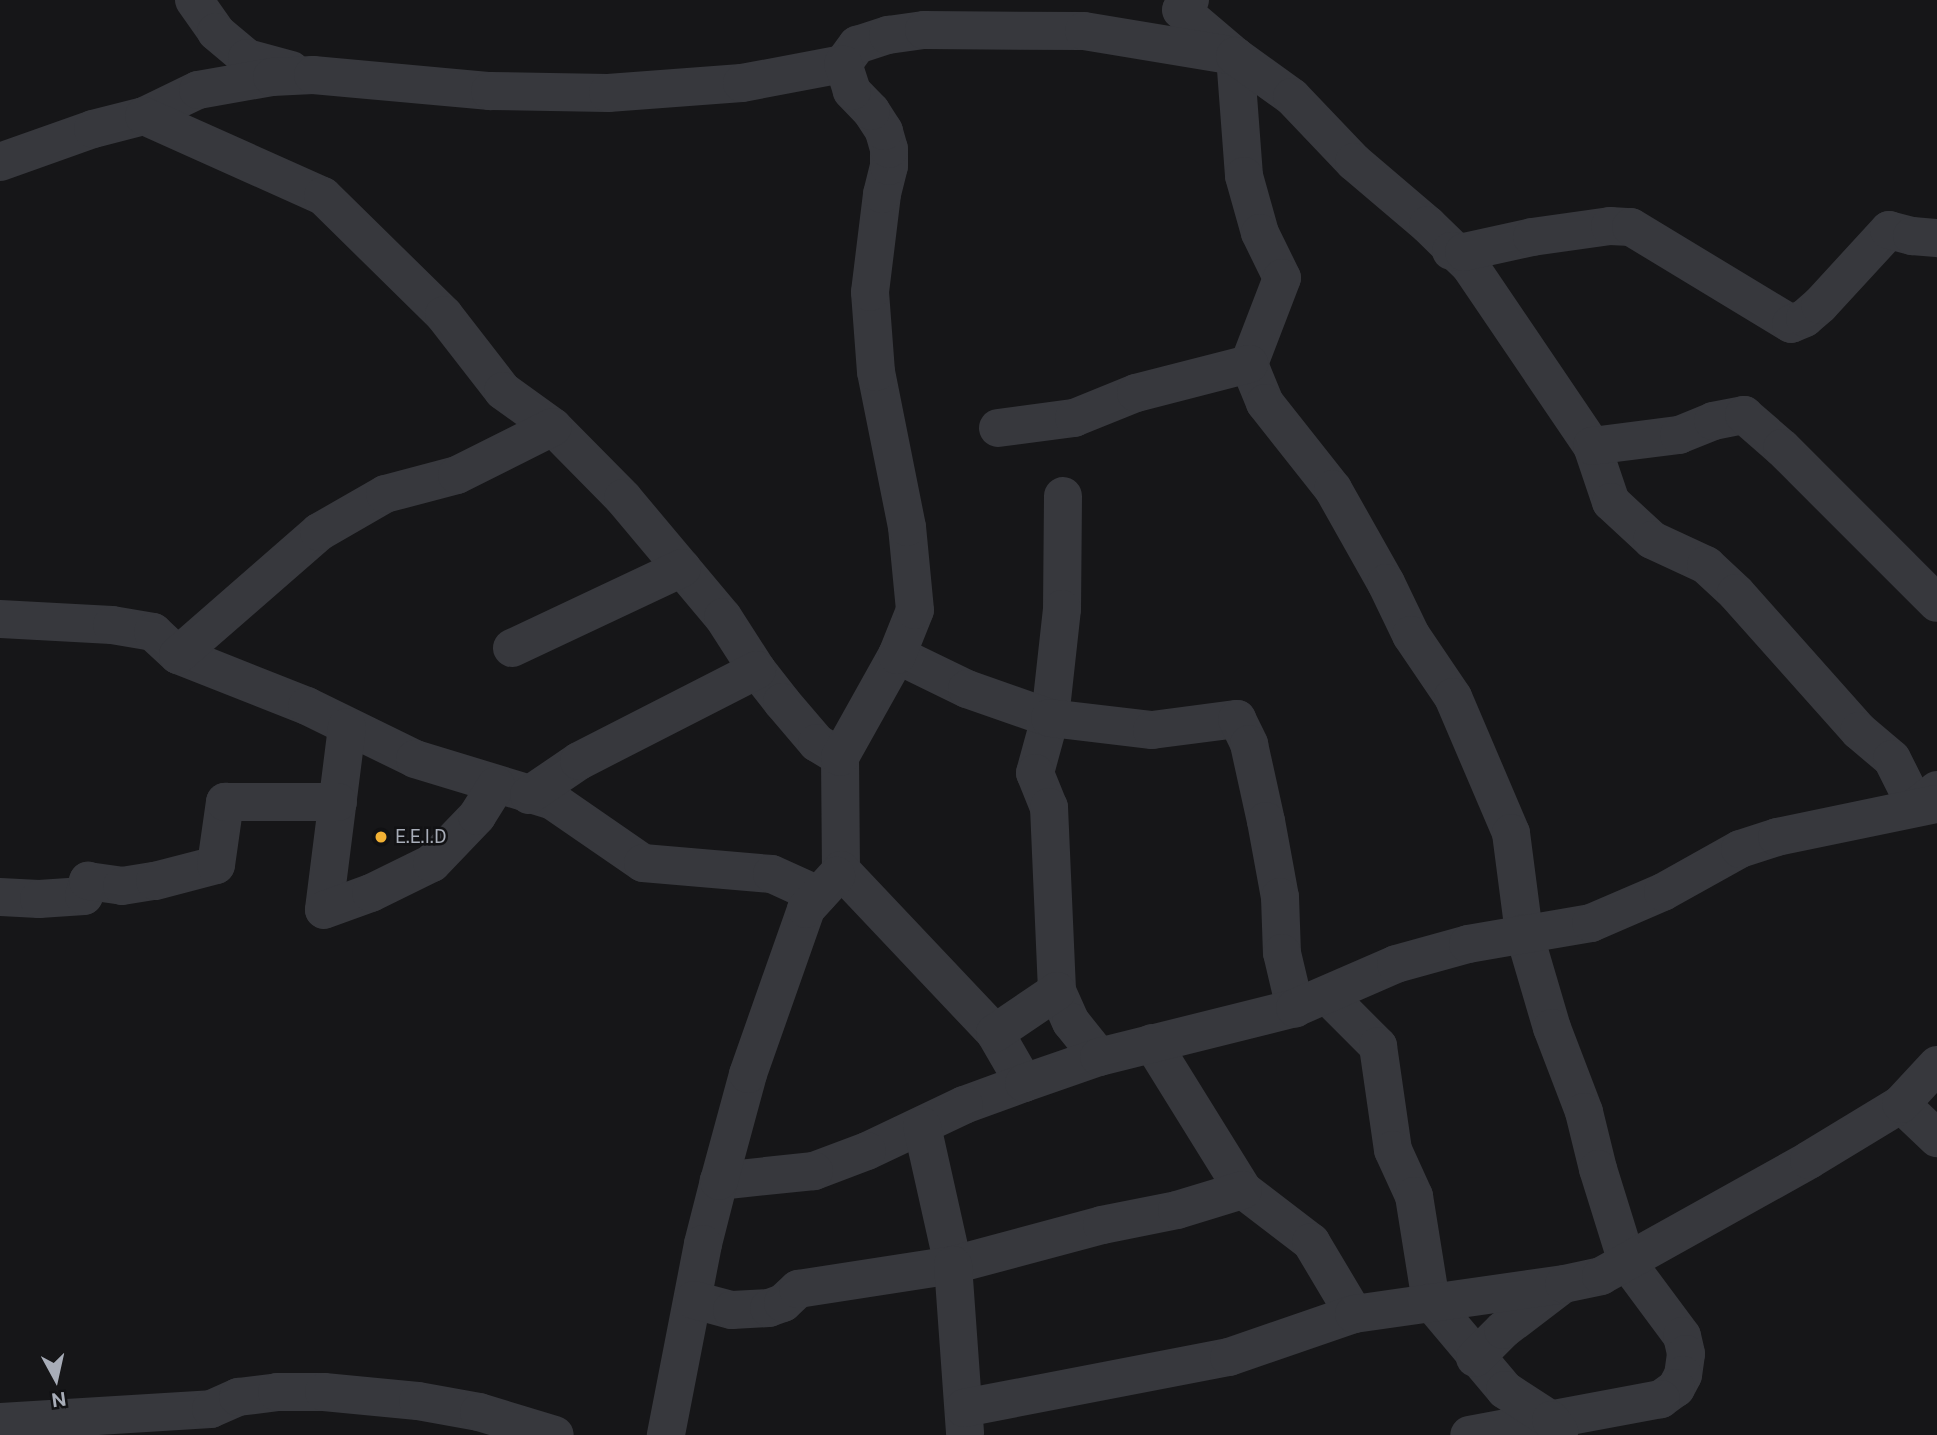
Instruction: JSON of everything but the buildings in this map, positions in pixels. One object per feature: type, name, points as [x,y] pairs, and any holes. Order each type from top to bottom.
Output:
[{"type":"street","points":[[194,0],[216,32],[247,58],[313,75]]},
{"type":"street","points":[[719,1181],[814,1171],[922,1126],[964,1105],[1099,1057],[1312,1002],[1396,964],[1524,933],[1552,931],[1618,914],[1740,849],[1777,837],[1930,800],[1892,759],[1859,731],[1736,593],[1706,565],[1652,540],[1611,502],[1592,446],[1470,266],[1451,251],[1428,225],[1354,162],[1292,97],[1236,56],[1181,10],[1190,0]]},
{"type":"street","points":[[0,162],[93,129],[144,116],[198,90],[272,77],[313,75],[490,91],[608,93],[741,83],[843,64],[858,45],[888,35],[924,30],[1084,31],[1236,56]]},
{"type":"street","points":[[1236,56],[1244,176],[1260,233],[1282,278],[1249,364],[1265,402],[1333,489],[1386,583],[1411,635],[1453,697],[1511,833],[1524,933],[1552,1028],[1584,1112],[1627,1262],[1682,1336],[1686,1354],[1683,1375],[1676,1388],[1661,1399],[1557,1427],[1469,1435]]},
{"type":"street","points":[[666,1435],[704,1244],[748,1074],[806,909],[830,882],[840,757],[897,654],[915,610],[907,527],[876,372],[870,292],[878,218],[889,166],[889,149],[884,131],[872,111],[852,90],[843,64]]},
{"type":"street","points":[[144,116],[323,196],[444,315],[503,391],[553,427],[623,498],[723,617],[757,670],[817,743],[840,757]]},
{"type":"street","points":[[1451,251],[1464,253],[1532,237],[1610,226],[1631,226],[1791,324],[1805,318],[1820,305],[1889,230],[1912,236],[1937,238]]},
{"type":"street","points":[[998,428],[1074,418],[1136,393],[1249,364]]},
{"type":"street","points":[[1592,446],[1679,435],[1713,421],[1744,415],[1782,448],[1937,603]]},
{"type":"street","points":[[178,655],[319,533],[385,494],[457,475],[553,427]]},
{"type":"street","points":[[1063,496],[1062,609],[1051,718],[1035,773],[1049,807],[1057,991],[1071,1022],[1099,1057]]},
{"type":"street","points":[[512,648],[682,568]]},
{"type":"street","points":[[0,619],[111,625],[153,632],[178,655],[307,706],[415,759],[553,801],[643,863],[830,882],[995,1034],[1024,1083]]},
{"type":"street","points":[[897,654],[967,689],[1051,718],[1152,730],[1237,719],[1249,744],[1266,821],[1280,897],[1282,953],[1312,1002],[1378,1046],[1393,1150],[1414,1196],[1431,1302],[1475,1358],[1505,1390],[1557,1427]]},
{"type":"street","points":[[347,727],[324,910],[371,893],[432,863],[477,816],[513,790],[579,761],[757,670]]},
{"type":"street","points":[[0,897],[39,899],[84,896],[88,881],[122,886],[155,881],[216,865],[225,802],[338,802]]},
{"type":"street","points":[[995,1034],[1057,991]]},
{"type":"street","points":[[1152,1043],[1243,1190],[1311,1242],[1354,1314]]},
{"type":"street","points":[[922,1126],[953,1265],[965,1422],[1229,1357],[1354,1314],[1564,1284],[1601,1276],[1809,1160],[1902,1104],[1937,1065]]},
{"type":"street","points":[[1902,1104],[1937,1138]]},
{"type":"street","points":[[694,1300],[732,1310],[769,1308],[783,1303],[798,1289],[953,1265],[1089,1228],[1177,1210],[1243,1190]]},
{"type":"street","points":[[1475,1358],[1503,1330],[1564,1284]]},
{"type":"street","points":[[16,1425],[211,1409],[238,1397],[277,1392],[324,1392],[406,1399],[479,1412],[555,1435]]},
{"type":"place","name":"E.E.I.D","points":[[381,837]]}]
